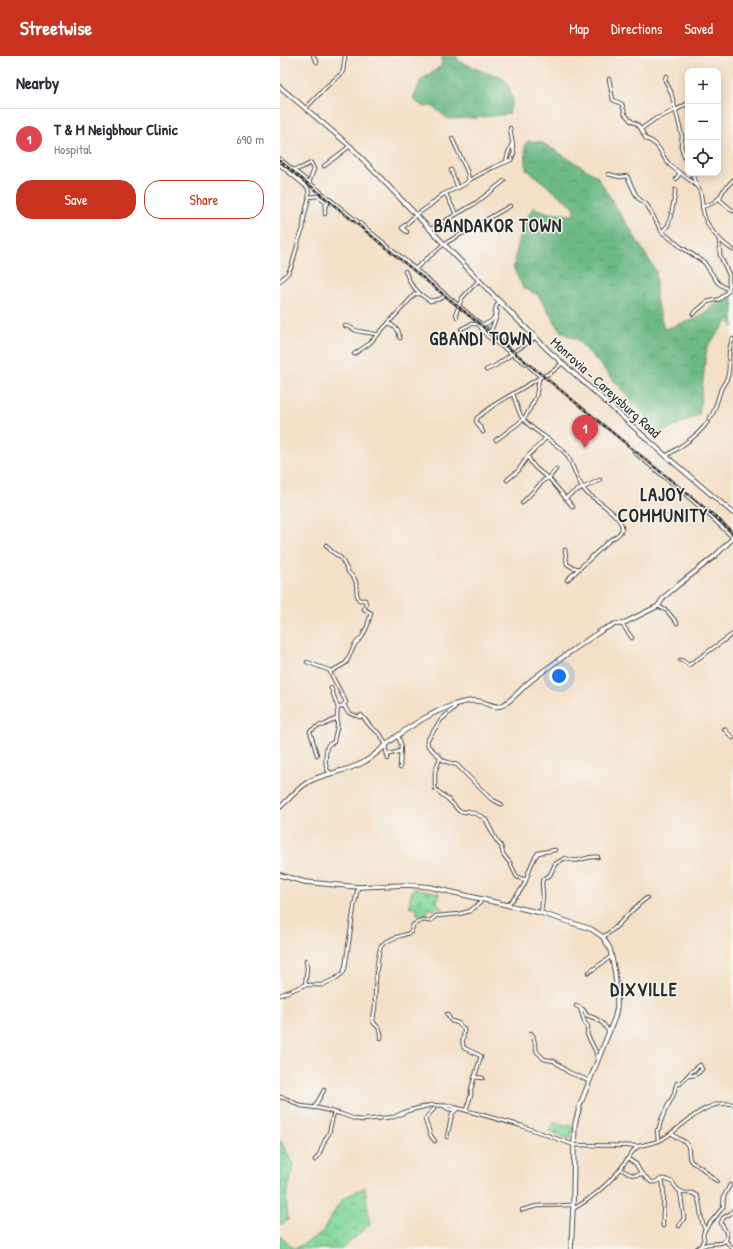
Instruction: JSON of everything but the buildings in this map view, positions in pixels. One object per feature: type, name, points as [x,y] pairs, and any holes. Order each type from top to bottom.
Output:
[{"type":"main road","name":"Monrovia - Careysburg Road","points":[[280,87],[350,146],[535,338],[733,514]]},
{"type":"main road","points":[[280,807],[306,783],[319,777],[363,763],[373,757],[416,722],[429,715],[453,705],[473,700],[495,706],[503,705],[531,680],[602,630],[614,624],[622,624],[658,606],[668,593],[715,556],[733,538]]},
{"type":"main road","points":[[280,875],[305,882],[358,887],[420,885],[541,913],[591,929],[603,937],[612,955],[617,1007],[609,1033],[580,1105],[575,1124],[571,1249]]},
{"type":"street","points":[[313,56],[317,62]]},
{"type":"street","points":[[306,108],[341,74],[343,71],[345,56]]},
{"type":"street","points":[[666,76],[665,80],[670,89],[676,110],[682,136],[681,146],[685,157]]},
{"type":"street","points":[[609,79],[614,100],[622,104],[625,114],[630,121],[637,124],[646,139],[659,147],[669,164],[697,187]]},
{"type":"street","points":[[641,129],[655,118],[676,110],[686,104]]},
{"type":"street","points":[[407,232],[402,228],[442,195],[458,188],[469,180],[492,168],[511,160],[514,153],[510,128]]},
{"type":"street","points":[[452,138],[469,180]]},
{"type":"street","points":[[506,163],[512,144]]},
{"type":"street","points":[[324,166],[350,146]]},
{"type":"street","points":[[280,159],[501,341]]},
{"type":"street","points":[[292,170],[301,168],[310,163],[314,169],[309,183]]},
{"type":"street","points":[[280,165],[308,188],[309,197],[303,229],[298,239],[292,265],[288,273],[280,281]]},
{"type":"street","points":[[451,170],[458,188]]},
{"type":"street","points":[[676,179],[680,173]]},
{"type":"street","points":[[608,174],[620,177],[626,176],[635,193],[647,205],[662,232],[704,262],[718,283],[733,294]]},
{"type":"street","points":[[693,176],[701,195],[706,223],[720,240],[733,250]]},
{"type":"street","points":[[702,207],[713,203],[720,198],[723,191],[733,180]]},
{"type":"street","points":[[431,229],[476,203],[504,181]]},
{"type":"street","points":[[662,232],[668,226],[672,204],[676,195],[675,190]]},
{"type":"street","points":[[446,194],[456,214]]},
{"type":"street","points":[[309,197],[318,196],[328,203],[325,206],[325,214]]},
{"type":"street","points":[[720,198],[720,200],[733,211]]},
{"type":"street","points":[[414,269],[444,244],[510,206]]},
{"type":"street","points":[[693,314],[708,302],[720,299],[729,290],[729,275],[720,254],[720,240]]},
{"type":"street","points":[[406,271],[411,284],[420,294],[430,301],[440,299],[446,295]]},
{"type":"street","points":[[457,317],[456,313],[462,298],[479,280]]},
{"type":"street","points":[[354,354],[369,344],[415,294],[420,294]]},
{"type":"street","points":[[461,329],[471,324],[486,324],[493,319],[497,300]]},
{"type":"street","points":[[490,332],[491,326],[497,316],[496,307]]},
{"type":"street","points":[[389,323],[398,330],[400,338]]},
{"type":"street","points":[[478,324],[487,336],[541,377]]},
{"type":"street","points":[[346,326],[361,332],[378,335]]},
{"type":"street","points":[[515,351],[535,338]]},
{"type":"street","points":[[666,456],[703,429],[709,421],[728,375],[730,348],[733,339]]},
{"type":"street","points":[[486,370],[495,366],[512,354]]},
{"type":"street","points":[[482,432],[476,418],[494,405],[555,370],[562,363]]},
{"type":"street","points":[[496,440],[519,424],[526,416],[535,399],[538,381],[541,377]]},
{"type":"street","points":[[513,394],[523,419],[540,435],[546,438],[566,455],[583,488],[587,493],[613,513],[622,525],[622,528],[617,535],[567,580]]},
{"type":"street","points":[[507,480],[518,471],[528,456],[546,438]]},
{"type":"street","points":[[634,452],[703,508],[733,538]]},
{"type":"street","points":[[528,456],[539,472],[549,478],[573,507]]},
{"type":"street","points":[[522,503],[544,480],[549,478],[556,469]]},
{"type":"street","points":[[565,498],[600,480]]},
{"type":"street","points":[[307,662],[332,671],[346,663],[355,644],[362,638],[371,613],[364,609],[366,605],[365,600],[359,600],[356,582],[341,558],[331,551],[326,545]]},
{"type":"street","points":[[565,550],[568,564],[579,569]]},
{"type":"street","points":[[658,606],[667,611],[677,622]]},
{"type":"street","points":[[622,624],[632,638]]},
{"type":"street","points":[[680,660],[689,665],[733,634]]},
{"type":"street","points":[[332,671],[330,672],[346,702],[338,708]]},
{"type":"street","points":[[331,688],[338,708],[337,730],[334,742],[327,746],[326,749],[326,766],[331,774]]},
{"type":"street","points":[[453,705],[455,707],[441,720],[427,741],[430,748],[444,761],[457,765],[491,800],[501,804]]},
{"type":"street","points":[[342,706],[345,706],[346,710],[354,715],[360,717],[361,715],[381,735],[388,744],[386,747],[388,759]]},
{"type":"street","points":[[317,755],[310,731],[338,718]]},
{"type":"street","points":[[724,729],[733,738]]},
{"type":"street","points":[[398,736],[401,744],[400,768]]},
{"type":"street","points":[[387,755],[401,751]]},
{"type":"street","points":[[440,758],[435,772],[435,789],[449,800],[459,811],[468,811],[483,817],[501,846],[503,854],[510,863],[517,877],[526,880]]},
{"type":"street","points":[[507,905],[518,895],[526,880],[534,858],[538,853],[555,850]]},
{"type":"street","points":[[541,913],[543,879],[550,875],[555,864],[565,858],[573,861],[585,859],[590,856],[598,857]]},
{"type":"street","points":[[280,995],[305,985],[322,985],[335,979],[343,973],[346,964],[358,887]]},
{"type":"street","points":[[603,937],[617,927],[639,904],[647,898]]},
{"type":"street","points":[[381,1038],[382,1033],[373,1022],[380,947],[394,937],[403,936],[410,932],[413,925],[422,920],[430,920],[436,916],[460,914],[470,911],[480,903],[481,899]]},
{"type":"street","points":[[588,974],[612,955]]},
{"type":"street","points":[[305,985],[307,969],[306,960]]},
{"type":"street","points":[[576,1006],[585,1011],[586,1015],[598,1019],[609,1033]]},
{"type":"street","points":[[580,1008],[588,1026],[587,1034],[596,1052],[596,1058]]},
{"type":"street","points":[[446,1014],[451,1021],[458,1023],[464,1029],[465,1033],[462,1042],[464,1048],[481,1056],[466,1110]]},
{"type":"street","points":[[531,1033],[537,1052],[544,1059],[554,1061],[568,1072],[589,1082]]},
{"type":"street","points":[[658,1141],[657,1130],[659,1129],[660,1123],[673,1096],[675,1086],[677,1083],[680,1084],[691,1072],[700,1065],[702,1069],[698,1074],[688,1076]]},
{"type":"street","points":[[474,1077],[483,1078]]},
{"type":"street","points":[[314,1108],[324,1090]]},
{"type":"street","points":[[280,1097],[301,1106],[334,1112],[355,1119],[369,1120],[394,1117],[407,1111],[425,1106],[442,1106],[466,1110],[522,1126],[574,1145],[638,1146],[658,1141],[672,1133],[707,1107],[719,1103],[733,1104]]},
{"type":"street","points":[[425,1106],[434,1109],[442,1106]]},
{"type":"street","points":[[434,1109],[425,1120],[434,1140]]},
{"type":"street","points":[[447,1137],[452,1114],[457,1109]]},
{"type":"street","points":[[315,1160],[330,1130],[334,1112]]},
{"type":"street","points":[[672,1133],[680,1141],[685,1143],[692,1163],[699,1165],[708,1176],[717,1182]]},
{"type":"street","points":[[522,1210],[537,1206],[573,1207],[585,1202],[604,1187],[621,1169],[638,1146]]},
{"type":"street","points":[[628,1159],[636,1164],[641,1174],[648,1178],[651,1182],[662,1179],[672,1182],[680,1191],[684,1218],[679,1226]]},
{"type":"street","points":[[621,1169],[628,1174],[641,1174]]},
{"type":"street","points":[[662,1179],[664,1188],[662,1214],[663,1226]]},
{"type":"street","points":[[701,1246],[704,1239],[703,1236],[705,1229],[723,1206],[724,1196],[730,1185]]},
{"type":"street","points":[[680,1191],[692,1193],[697,1196],[702,1224],[705,1229]]},
{"type":"street","points":[[733,1210],[730,1214],[723,1218],[721,1223],[726,1233],[725,1240],[733,1249]]},
{"type":"street","points":[[696,1249],[707,1244],[721,1243],[725,1240]]},
{"type":"green space","points":[[442,56],[457,56],[458,61],[489,74],[497,75],[507,82],[513,100],[509,114],[475,118],[448,119],[432,106],[423,107],[413,99],[421,80],[441,66]]},
{"type":"green space","points":[[528,141],[541,142],[597,176],[656,271],[656,299],[664,329],[696,319],[729,294],[733,301],[733,327],[729,319],[707,347],[699,415],[661,433],[577,339],[562,333],[538,295],[523,288],[513,267],[520,236],[533,207],[549,213],[573,215],[575,208],[526,169],[525,145]]},
{"type":"green space","points":[[413,888],[439,893],[437,903],[441,906],[442,910],[438,907],[434,910],[427,908],[428,915],[423,916],[417,914],[417,908],[410,908],[410,898]]},
{"type":"green space","points":[[554,1123],[569,1125],[574,1128],[570,1139],[549,1132]]},
{"type":"green space","points":[[280,1140],[294,1165],[286,1198],[288,1220],[280,1225]]},
{"type":"green space","points":[[365,1187],[370,1224],[342,1249],[294,1249],[321,1234],[342,1199]]},
{"type":"green space","points":[[280,1236],[294,1249],[280,1249]]},
{"type":"railway","points":[[280,161],[717,518],[733,533]]},
{"type":"place","name":"T & M Neigbhour Clinic","points":[[585,448]]},
{"type":"district","name":"BANDAKOR TOWN","points":[[498,225]]},
{"type":"district","name":"GBANDI TOWN","points":[[481,338]]},
{"type":"district","name":"LAJOY COMMUNITY","points":[[663,504]]},
{"type":"district","name":"DIXVILLE","points":[[644,989]]}]
